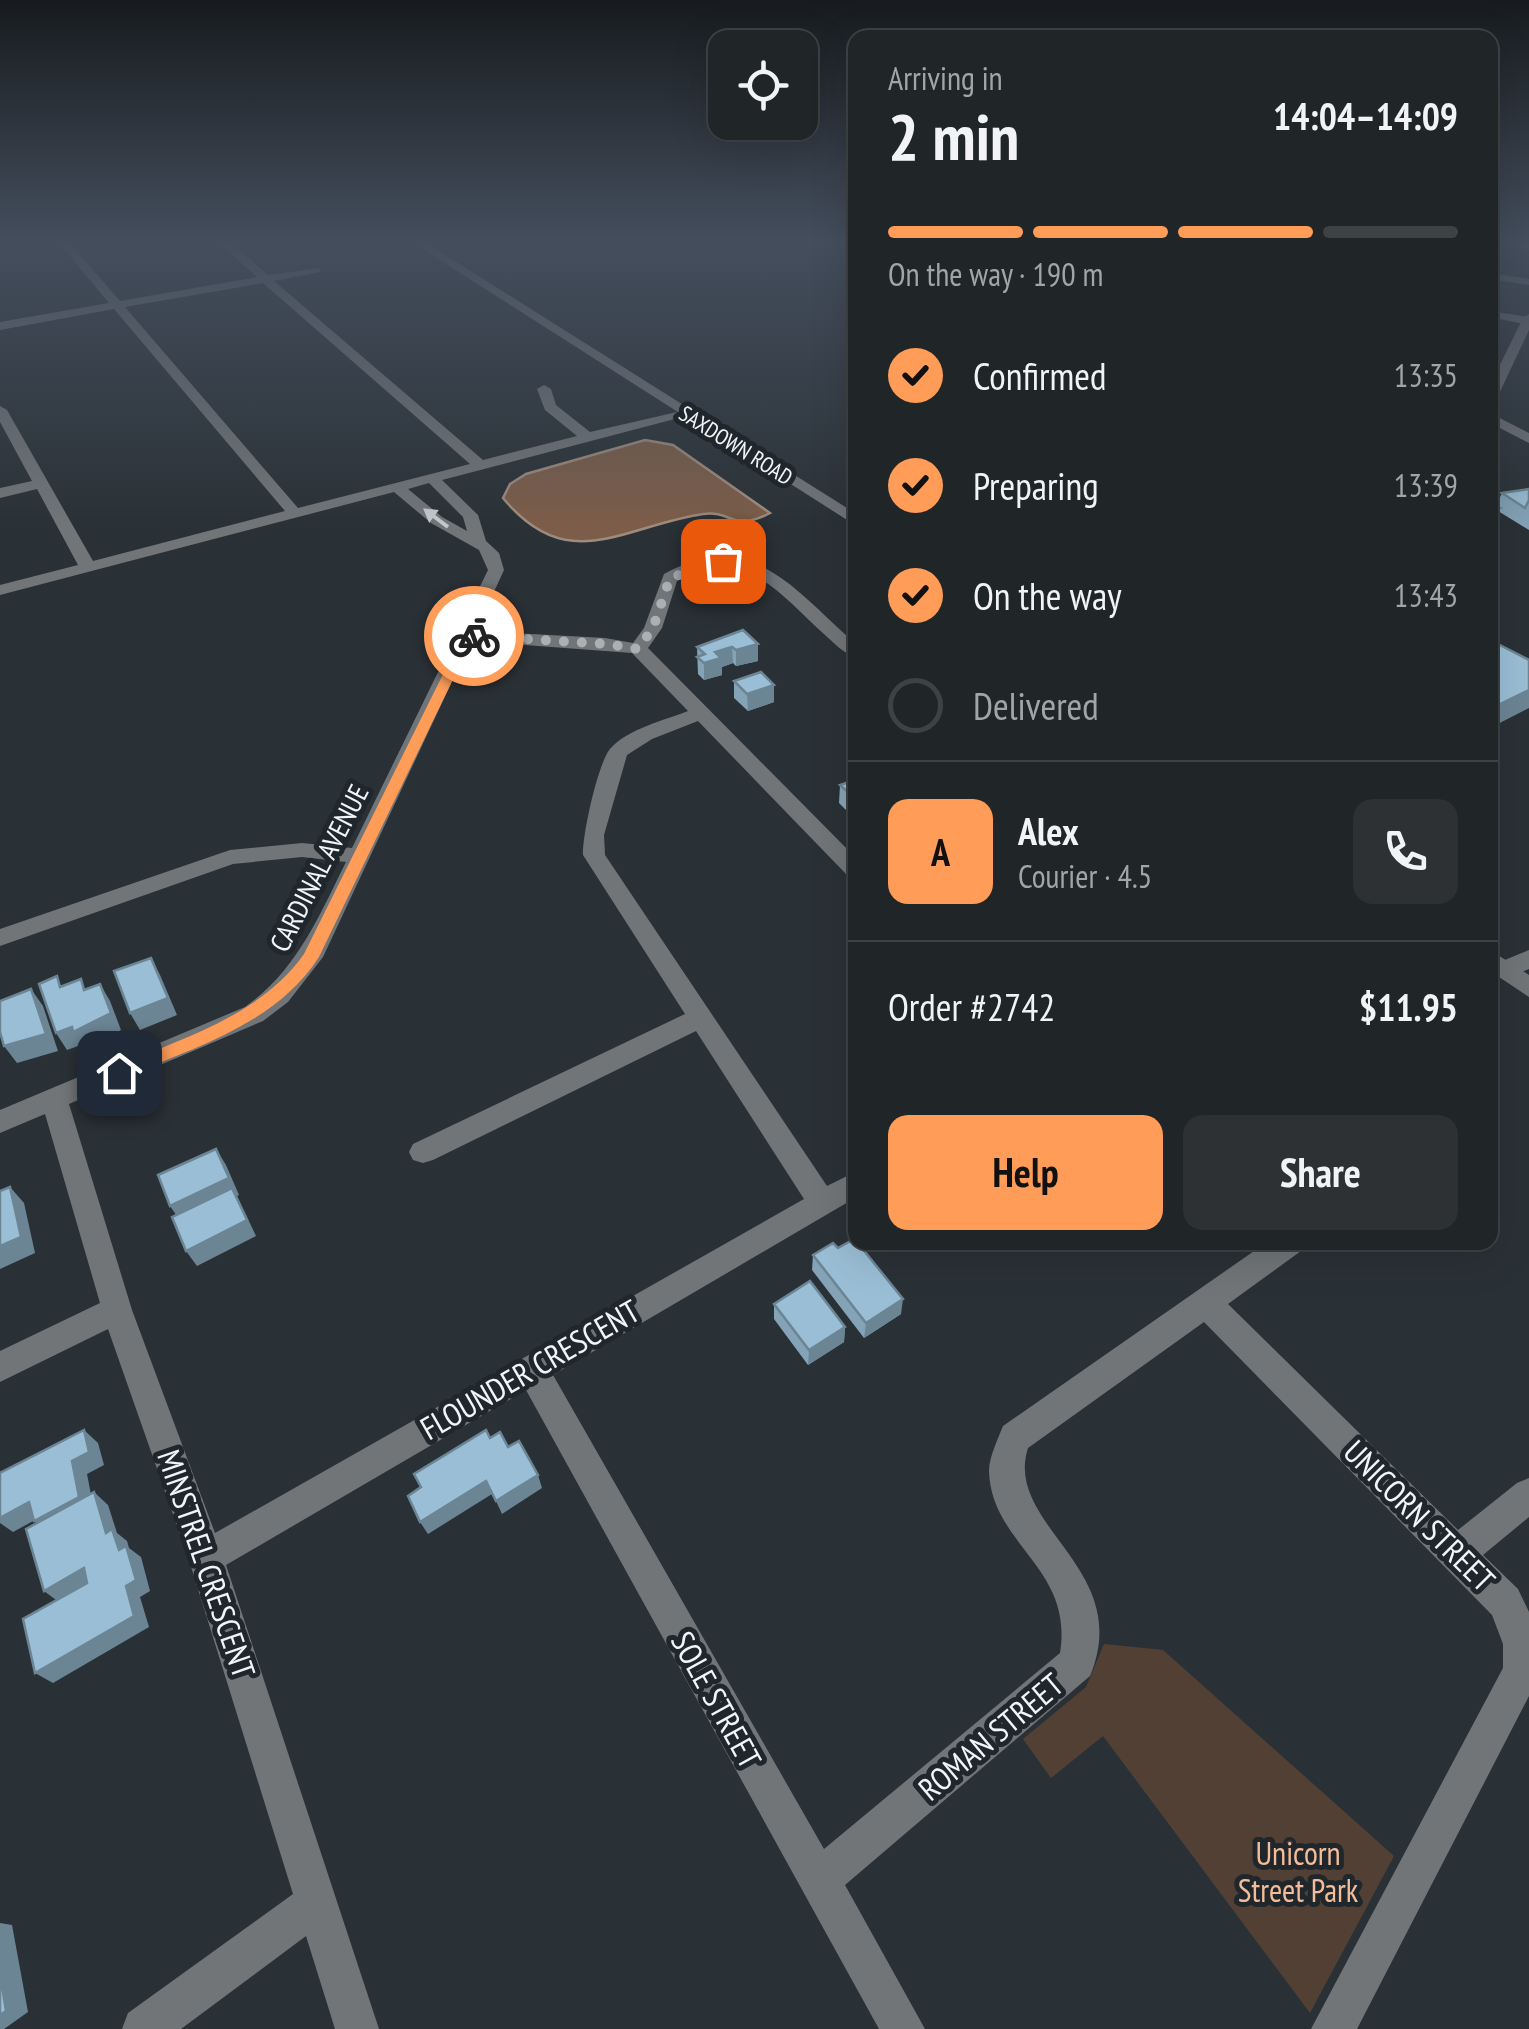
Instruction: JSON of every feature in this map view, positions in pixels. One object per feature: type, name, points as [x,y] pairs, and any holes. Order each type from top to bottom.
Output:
[{"type":"street","points":[[142,336],[295,514]]},
{"type":"street","points":[[331,336],[481,466]]},
{"type":"street","name":"SAXDOWN ROAD","points":[[564,336],[848,516]]},
{"type":"street","points":[[1498,383],[1522,346]]},
{"type":"street","points":[[1498,368],[1505,369]]},
{"type":"street","points":[[544,389],[550,408],[583,434]]},
{"type":"street","points":[[0,590],[481,466],[583,434],[685,412]]},
{"type":"street","points":[[2,418],[88,567]]},
{"type":"street","points":[[1498,422],[1529,439]]},
{"type":"street","name":"CARDINAL AVENUE","points":[[0,1122],[216,1033],[278,996],[311,957],[468,636],[496,570],[497,562],[479,543],[470,515],[432,478]]},
{"type":"street","points":[[0,493],[38,484]]},
{"type":"street","points":[[397,487],[444,525],[479,543]]},
{"type":"street","points":[[638,649],[653,628],[670,578],[730,561],[753,567],[848,646]]},
{"type":"street","points":[[468,636],[638,649],[848,855]]},
{"type":"street","points":[[703,712],[645,735],[618,752],[591,844],[598,865],[822,1202]]},
{"type":"street","points":[[0,938],[230,857],[302,850],[361,856]]},
{"type":"street","points":[[1498,964],[1529,959]]},
{"type":"street","points":[[1498,965],[1529,988]]},
{"type":"street","points":[[423,1152],[702,1018]]},
{"type":"street","name":"MINSTREL CRESCENT","points":[[54,1099],[117,1310],[206,1557],[357,2029]]},
{"type":"street","name":"FLOUNDER CRESCENT","points":[[206,1557],[848,1188]]},
{"type":"street","name":"ROMAN STREET","points":[[818,1881],[1077,1662],[1085,1640],[1084,1613],[1074,1586],[1012,1501],[1003,1467],[1007,1452],[1030,1426],[1280,1250]]},
{"type":"street","name":"UNICORN STREET","points":[[1207,1304],[1505,1602],[1520,1629],[1525,1652],[1521,1672],[1332,2029]]},
{"type":"street","points":[[0,1367],[117,1310]]},
{"type":"street","name":"SOLE STREET","points":[[532,1369],[903,2029]]},
{"type":"street","points":[[1458,1553],[1529,1496]]},
{"type":"street","points":[[144,2029],[316,1903]]},
{"type":"green space","name":"Unicorn Street Park","points":[[1104,1644],[1163,1650],[1394,1856],[1310,2013],[1103,1736],[1051,1778],[1023,1739],[1086,1687]]},
{"type":"shaded area","points":[[645,440],[673,445],[770,513],[748,521],[703,514],[622,535],[574,541],[550,536],[527,522],[503,498],[510,484],[526,474]]},
{"type":"building","points":[[1529,489],[1525,508],[1502,493]]},
{"type":"building","points":[[743,630],[758,644],[715,652],[721,658],[704,663],[697,657],[705,654],[697,647]]},
{"type":"building","points":[[1498,644],[1529,660],[1529,690],[1498,705]]},
{"type":"building","points":[[761,672],[774,685],[747,694],[734,681]]},
{"type":"building","points":[[151,958],[168,998],[130,1013],[114,971]]},
{"type":"building","points":[[57,976],[60,987],[81,979],[84,990],[100,984],[111,1013],[73,1032],[72,1027],[56,1033],[39,984]]},
{"type":"building","points":[[31,989],[46,1034],[4,1046],[0,1001]]},
{"type":"building","points":[[216,1149],[229,1178],[170,1206],[158,1175]]},
{"type":"building","points":[[10,1187],[21,1237],[0,1246],[0,1191]]},
{"type":"building","points":[[232,1188],[247,1220],[186,1251],[172,1217]]},
{"type":"building","points":[[848,1242],[848,1250],[863,1250],[903,1299],[866,1323],[813,1255],[833,1243],[838,1248]]},
{"type":"building","points":[[810,1281],[845,1327],[809,1350],[774,1304]]},
{"type":"building","points":[[84,1430],[89,1452],[72,1461],[79,1497],[34,1521],[29,1502],[0,1518],[0,1473]]},
{"type":"building","points":[[486,1430],[490,1438],[500,1432],[508,1447],[519,1441],[538,1475],[496,1501],[486,1481],[420,1522],[408,1496],[421,1487],[414,1474]]},
{"type":"building","points":[[94,1492],[106,1533],[112,1529],[119,1550],[126,1546],[136,1580],[126,1586],[134,1616],[35,1673],[23,1619],[87,1583],[84,1568],[44,1591],[26,1529]]},
{"type":"building","points":[[0,1974],[6,2011],[0,2015]]},
{"type":"way so far","points":[[474,636],[638,649],[653,628],[670,578],[723,561]]},
{"type":"route","points":[[119,1073],[254,1014],[298,976],[311,957],[468,636],[474,636]]}]
